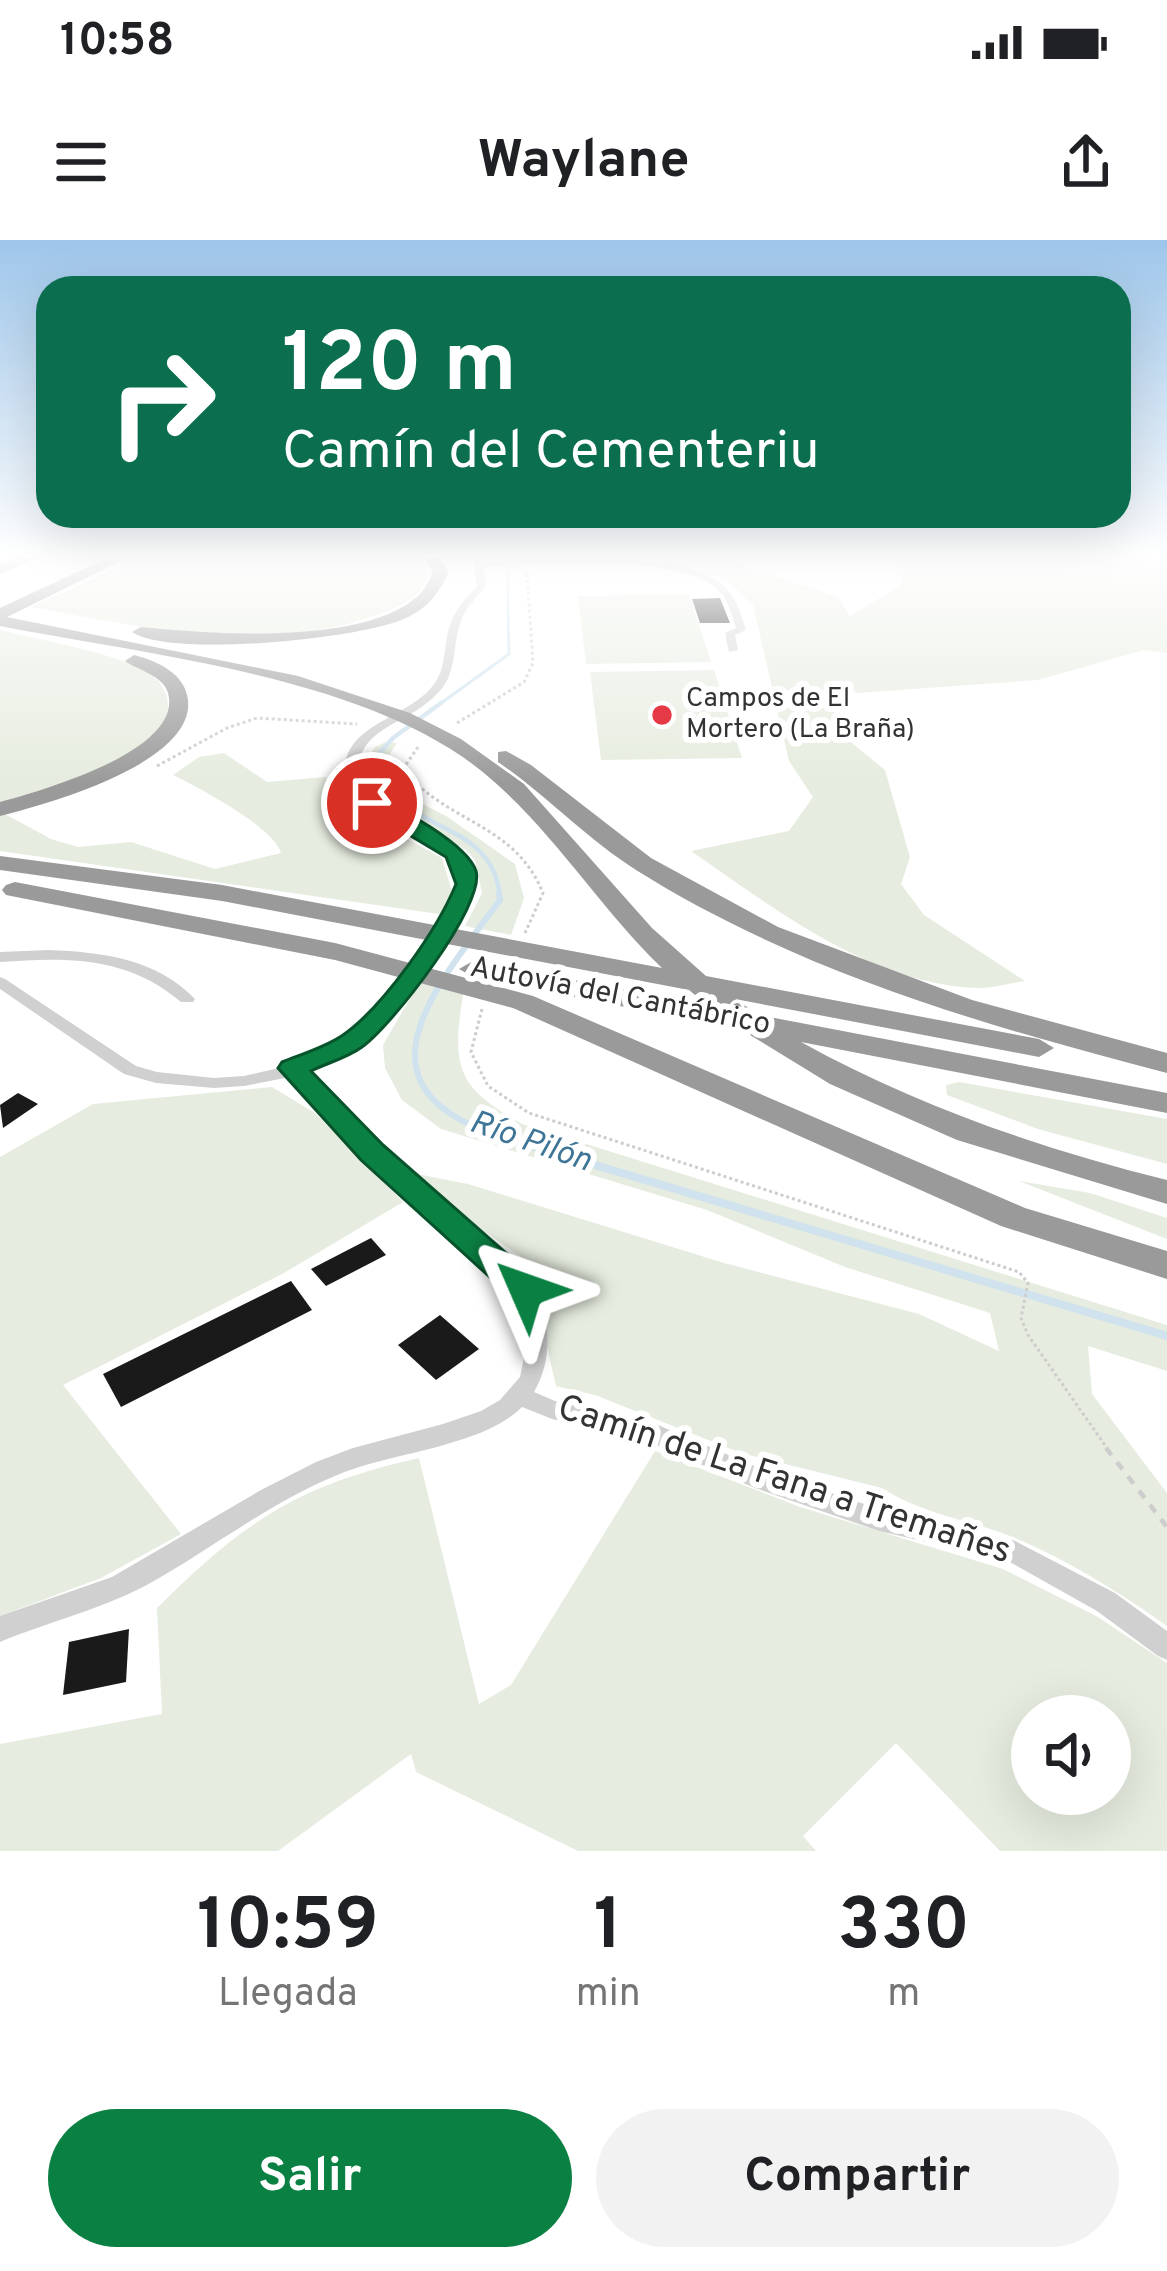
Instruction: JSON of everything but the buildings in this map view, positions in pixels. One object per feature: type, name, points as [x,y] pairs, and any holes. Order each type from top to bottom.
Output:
[{"type":"highway","points":[[0,809],[115,769],[152,747],[172,726],[180,707],[178,692],[167,677],[146,664],[54,632]]},
{"type":"highway","points":[[93,632],[286,670],[383,712],[465,740],[520,766],[638,861],[744,923],[868,978],[1167,1066]]},
{"type":"highway","points":[[147,632],[211,640],[319,632]]},
{"type":"highway","points":[[465,740],[534,806],[669,959],[745,1018],[864,1089],[983,1138],[1167,1192]]},
{"type":"highway","name":"Autovía del Cantábrico","points":[[0,863],[222,893],[766,997],[1167,1066]]},
{"type":"highway","points":[[8,889],[382,956],[530,992],[897,1170],[1013,1217],[1167,1265]]},
{"type":"highway","name":"Autovía del Cantábrico","points":[[530,992],[689,1010],[1167,1102]]},
{"type":"street","points":[[0,982],[130,1070],[148,1077],[225,1083],[292,1068],[350,1043],[378,1018],[457,910],[467,884],[464,867],[454,853],[351,787],[347,765],[383,712],[430,696],[448,675],[454,632]]},
{"type":"street","points":[[730,632],[733,650]]},
{"type":"street","points":[[0,958],[92,957],[118,962],[140,967],[187,999]]},
{"type":"street","points":[[0,1629],[132,1580],[265,1500],[347,1460],[483,1421],[520,1396],[539,1358],[537,1321],[526,1290],[372,1153],[292,1068]]},
{"type":"street","name":"Camín de La Fana a Tremañes","points":[[520,1396],[552,1410],[658,1436],[763,1481],[879,1520],[1013,1551],[1106,1602],[1167,1647]]},
{"type":"path","points":[[154,768],[248,719],[383,712]]},
{"type":"path","points":[[1028,1283],[1021,1318],[1109,1452],[1167,1527]]},
{"type":"shaded area","points":[[0,632],[101,654],[139,667],[161,684],[168,706],[162,726],[147,744],[100,771],[0,803]]},
{"type":"shaded area","points":[[186,632],[301,632],[245,636]]},
{"type":"shaded area","points":[[582,632],[701,632],[711,662],[586,664]]},
{"type":"shaded area","points":[[759,632],[1167,632],[1167,653],[1144,650],[1038,680],[857,693],[840,680],[841,716],[836,730],[885,770],[910,857],[901,884],[924,915],[1025,981],[979,988],[939,984],[863,959],[791,919],[691,851],[789,831],[813,797],[789,761]]},
{"type":"shaded area","name":"Campos de El Mortero (La Braña)","points":[[714,670],[742,758],[601,760],[590,672]]},
{"type":"shaded area","points":[[397,743],[385,761],[403,794],[446,816],[515,864],[524,898],[511,935],[465,926],[482,893],[475,860],[466,850],[366,790],[362,768],[375,747]]},
{"type":"shaded area","points":[[224,753],[267,782],[325,777],[363,815],[442,858],[453,895],[446,915],[0,851],[0,814],[5,814],[51,839],[78,847],[131,842],[215,869],[281,853],[251,820],[173,775],[199,757]]},
{"type":"shaded area","points":[[420,981],[463,994],[458,1040],[463,1072],[483,1098],[522,1124],[1167,1325],[1167,1371],[1088,1346],[1092,1394],[1167,1493],[1167,1626],[1093,1577],[1013,1537],[930,1510],[882,1488],[741,1453],[595,1395],[556,1386],[532,1282],[579,1297],[413,1182],[412,1173],[468,1184],[724,1263],[919,1314],[999,1351],[990,1313],[845,1267],[707,1210],[441,1129],[402,1100],[385,1068],[383,1045]]},
{"type":"shaded area","points":[[959,1082],[1167,1119],[1167,1164],[1038,1129],[947,1095],[946,1085]]},
{"type":"shaded area","points":[[272,1087],[315,1113],[403,1202],[284,1273],[63,1385],[181,1534],[101,1578],[0,1616],[0,1157],[93,1104]]},
{"type":"shaded area","points":[[1019,1181],[1090,1193],[1167,1218],[1167,1239]]},
{"type":"shaded area","points":[[655,1451],[800,1507],[1003,1569],[1098,1617],[1167,1663],[1167,1851],[1000,1851],[896,1743],[803,1836],[816,1851],[578,1851],[416,1772],[411,1754],[278,1851],[0,1851],[0,1744],[162,1714],[157,1608],[218,1552],[275,1511],[376,1469],[419,1458],[479,1704],[511,1685]]},
{"type":"waterway","name":"Río Pilón","points":[[437,706],[509,654],[509,632]]},
{"type":"waterway","name":"Río Pilón","points":[[441,703],[393,738],[373,760],[385,785],[402,803],[480,852],[493,870],[500,896]]},
{"type":"waterway","name":"Río Pilón","points":[[499,893],[500,900],[430,1003],[417,1036],[416,1066],[428,1094],[458,1118],[508,1139]]},
{"type":"waterway","name":"Río Pilón","points":[[498,1136],[508,1139]]},
{"type":"waterway","name":"Río Pilón","points":[[508,1139],[1167,1336]]},
{"type":"place","name":"Campos de El Mortero (La Braña)","points":[[662,715]]},
{"type":"route","points":[[372,803],[454,853],[464,867],[467,884],[457,910],[378,1018],[326,1057],[292,1068],[372,1153],[526,1290]]}]
